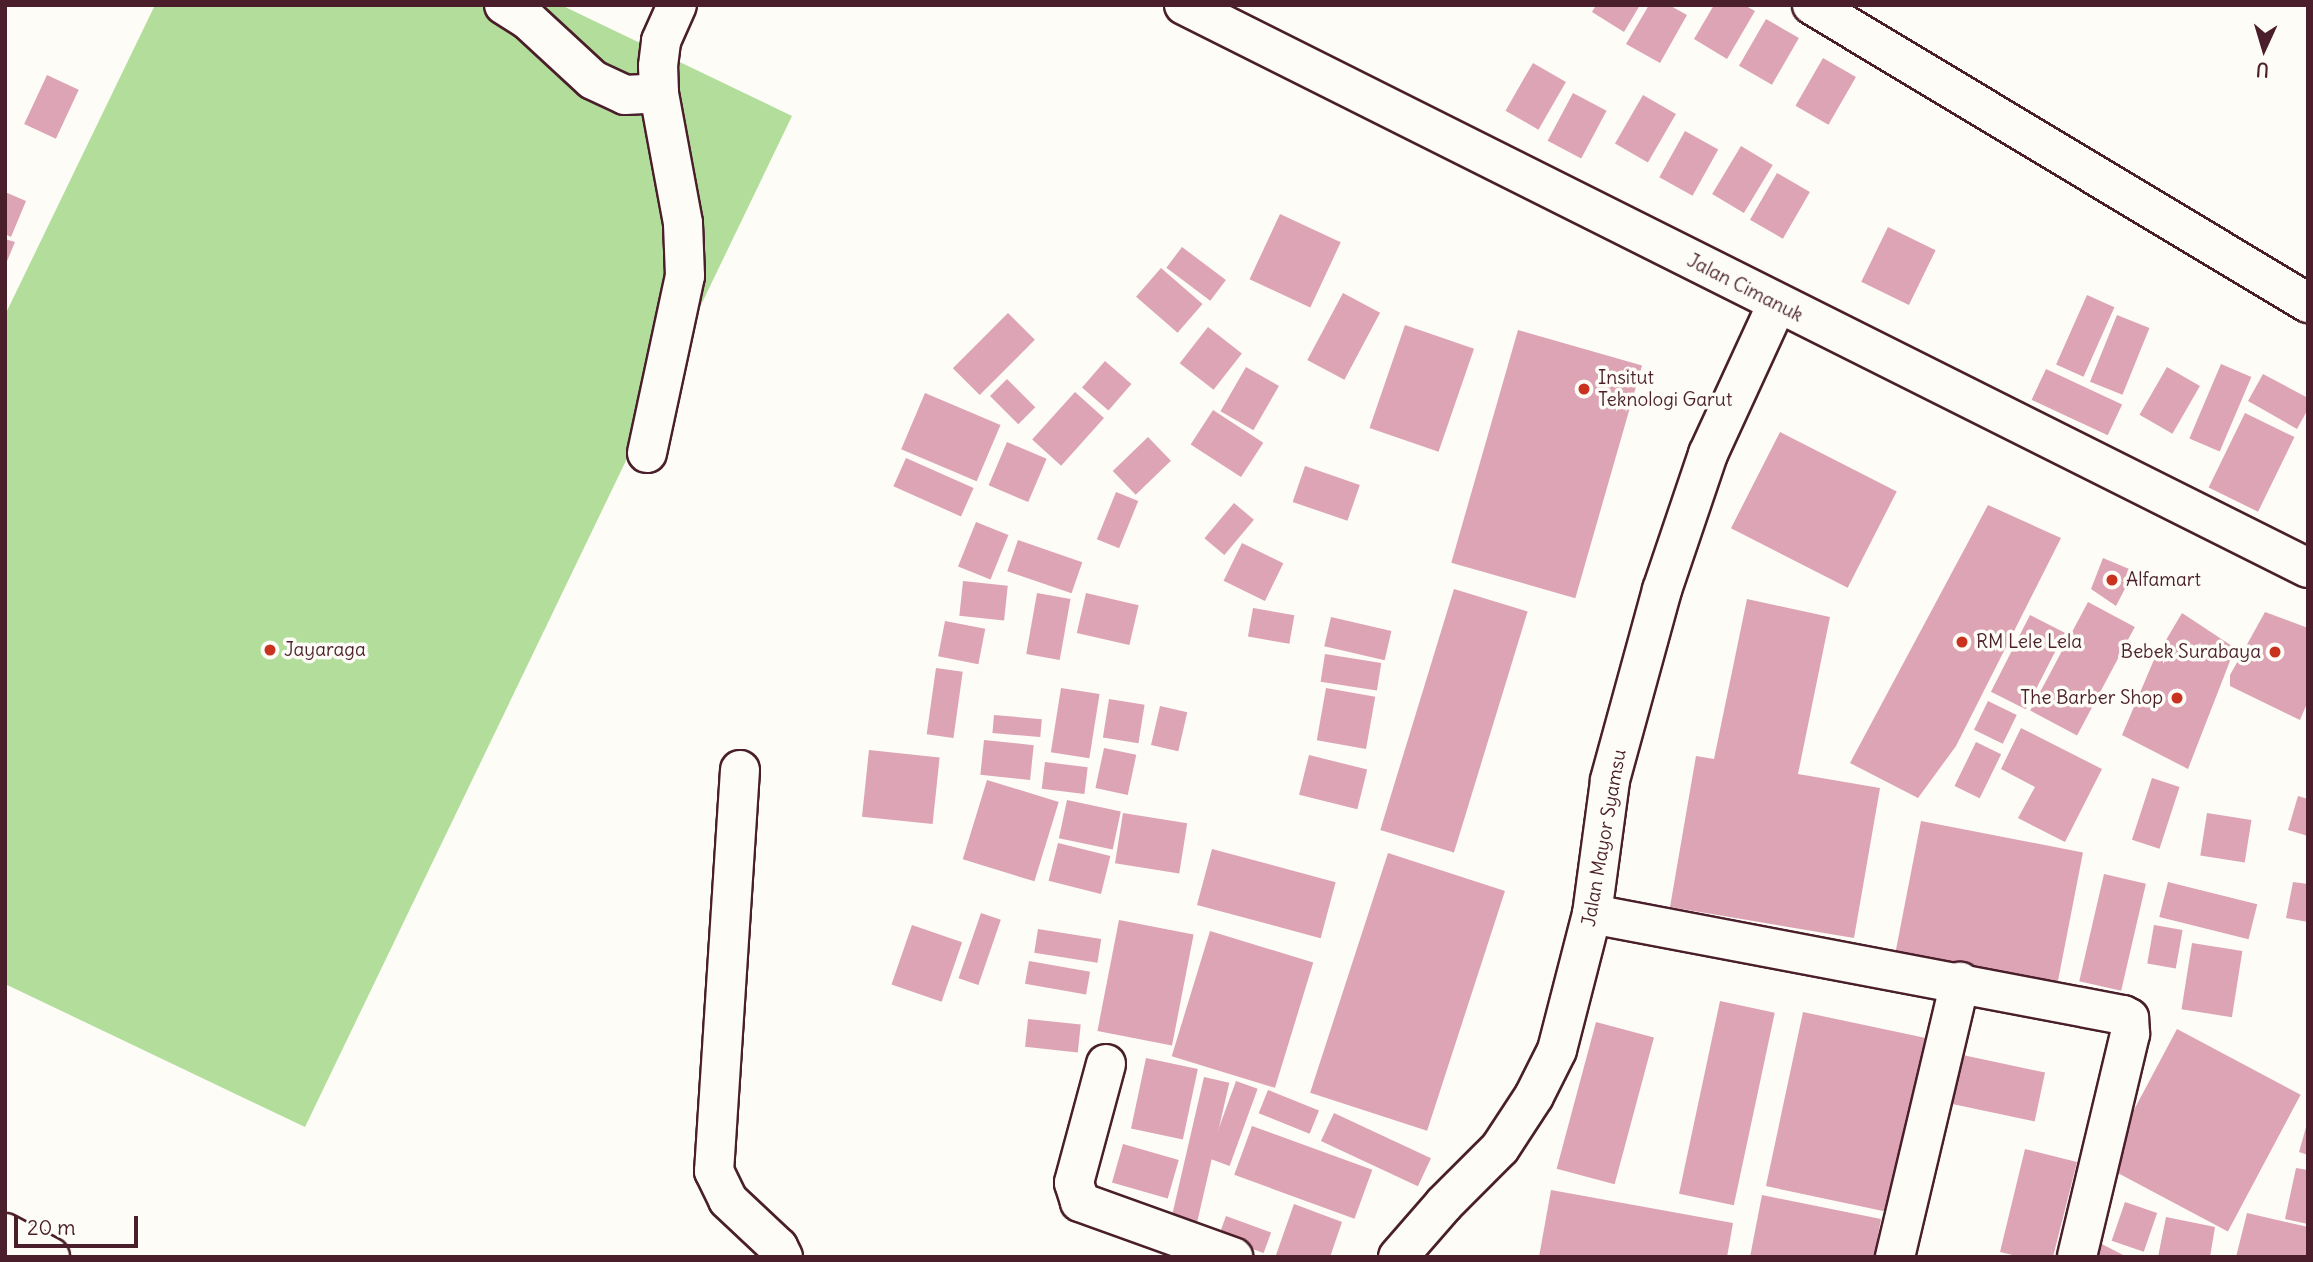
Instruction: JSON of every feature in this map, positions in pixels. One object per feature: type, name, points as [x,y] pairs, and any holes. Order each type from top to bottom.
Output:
[{"type":"street","points":[[505,5],[528,20],[593,80],[625,95],[659,93]]},
{"type":"street","points":[[648,453],[685,276],[683,223],[659,93],[661,41],[677,5]]},
{"type":"street","name":"Jalan Cimanuk","points":[[1184,5],[2308,568]]},
{"type":"street","points":[[1812,5],[2308,303]]},
{"type":"street","name":"Jalan Mayor Syamsu","points":[[1398,1257],[1444,1204],[1500,1148],[1534,1096],[1557,1050],[1592,914],[1611,780],[1662,590],[1708,453],[1777,304]]},
{"type":"street","points":[[740,770],[714,1171],[728,1200],[778,1247],[783,1257]]},
{"type":"street","points":[[1592,914],[2108,1009],[2129,1018],[2130,1034],[2077,1257]]},
{"type":"street","points":[[1895,1257],[1960,982]]},
{"type":"street","points":[[1106,1064],[1074,1183],[1080,1202],[1233,1257]]},
{"type":"street","points":[[5,1233],[50,1257]]},
{"type":"green space","name":"Jayaraga","points":[[155,5],[561,5],[792,116],[305,1127],[5,984],[5,315]]},
{"type":"building","points":[[1596,5],[1640,5],[1624,32],[1592,12]]},
{"type":"building","points":[[1649,5],[1669,5],[1687,15],[1660,63],[1626,44]]},
{"type":"building","points":[[1714,5],[1744,5],[1755,11],[1727,59],[1694,39]]},
{"type":"building","points":[[1766,19],[1799,38],[1772,85],[1739,66]]},
{"type":"building","points":[[1823,58],[1856,77],[1828,125],[1796,106]]},
{"type":"building","points":[[1533,63],[1566,82],[1538,130],[1506,111]]},
{"type":"building","points":[[47,75],[79,90],[56,139],[24,124]]},
{"type":"building","points":[[1573,93],[1607,111],[1581,159],[1548,141]]},
{"type":"building","points":[[1643,95],[1676,114],[1648,162],[1615,143]]},
{"type":"building","points":[[1685,131],[1718,149],[1693,196],[1659,177]]},
{"type":"building","points":[[1741,146],[1773,165],[1744,213],[1712,194]]},
{"type":"building","points":[[1777,173],[1810,192],[1783,239],[1750,220]]},
{"type":"building","points":[[5,192],[26,201],[11,237],[5,234]]},
{"type":"building","points":[[1280,214],[1341,242],[1310,308],[1250,279]]},
{"type":"building","points":[[1888,227],[1936,250],[1909,305],[1861,282]]},
{"type":"building","points":[[5,239],[15,242],[5,266]]},
{"type":"building","points":[[1182,247],[1226,280],[1210,301],[1166,268]]},
{"type":"building","points":[[1161,268],[1203,304],[1178,333],[1136,297]]},
{"type":"building","points":[[1343,293],[1380,313],[1344,380],[1307,360]]},
{"type":"building","points":[[2087,295],[2114,307],[2083,377],[2056,364]]},
{"type":"building","points":[[1008,313],[1035,340],[980,395],[953,368]]},
{"type":"building","points":[[2117,315],[2149,328],[2122,395],[2090,382]]},
{"type":"building","points":[[1405,325],[1474,349],[1439,452],[1370,428]]},
{"type":"building","points":[[1208,327],[1242,353],[1214,390],[1180,363]]},
{"type":"building","points":[[1518,330],[1642,366],[1575,598],[1451,563]]},
{"type":"building","points":[[1105,361],[1131,384],[1108,410],[1082,387]]},
{"type":"building","points":[[2221,364],[2251,377],[2220,451],[2189,439]]},
{"type":"building","points":[[1246,367],[1279,386],[1253,430],[1220,411]]},
{"type":"building","points":[[2167,367],[2200,386],[2172,434],[2140,415]]},
{"type":"building","points":[[2046,369],[2122,404],[2108,435],[2032,400]]},
{"type":"building","points":[[2263,374],[2308,398],[2308,409],[2297,429],[2248,401]]},
{"type":"building","points":[[1007,379],[1035,407],[1018,424],[990,396]]},
{"type":"building","points":[[1075,392],[1104,418],[1061,466],[1032,440]]},
{"type":"building","points":[[925,393],[1000,425],[977,481],[901,449]]},
{"type":"building","points":[[1213,410],[1263,443],[1241,477],[1191,444]]},
{"type":"building","points":[[2245,413],[2294,437],[2258,512],[2209,488]]},
{"type":"building","points":[[1780,432],[1897,491],[1848,588],[1731,528]]},
{"type":"building","points":[[1148,437],[1171,461],[1136,495],[1113,471]]},
{"type":"building","points":[[1007,442],[1047,459],[1028,502],[989,485]]},
{"type":"building","points":[[906,458],[974,488],[961,516],[893,486]]},
{"type":"building","points":[[1305,466],[1360,485],[1347,521],[1293,502]]},
{"type":"building","points":[[1116,492],[1138,501],[1119,548],[1097,539]]},
{"type":"building","points":[[1234,503],[1254,520],[1224,555],[1204,538]]},
{"type":"building","name":"RM Lele Lela","points":[[1988,505],[2061,538],[1956,746],[1918,798],[1850,763]]},
{"type":"building","points":[[976,522],[1008,535],[990,580],[958,567]]},
{"type":"building","points":[[1018,540],[1082,562],[1072,593],[1007,571]]},
{"type":"building","points":[[1242,543],[1283,563],[1265,601],[1224,581]]},
{"type":"building","name":"Alfamart","points":[[2103,558],[2134,571],[2116,606],[2091,589]]},
{"type":"building","points":[[963,581],[1008,586],[1004,621],[959,616]]},
{"type":"building","points":[[1454,589],[1528,612],[1454,853],[1380,830]]},
{"type":"building","points":[[1037,593],[1070,599],[1060,660],[1026,654]]},
{"type":"building","points":[[1086,593],[1139,605],[1129,645],[1077,633]]},
{"type":"building","points":[[1747,599],[1830,617],[1798,774],[1880,788],[1854,938],[1670,907],[1696,756],[1714,759]]},
{"type":"building","points":[[2088,602],[2135,627],[2077,735],[2030,711]]},
{"type":"building","points":[[1253,608],[1294,615],[1289,644],[1248,637]]},
{"type":"building","name":"Bebek Surabaya","points":[[2265,612],[2308,628],[2308,701],[2300,720],[2230,686],[2230,675]]},
{"type":"building","name":"The Barber Shop","points":[[2182,613],[2235,648],[2188,769],[2122,735],[2153,662]]},
{"type":"building","points":[[2030,615],[2065,633],[2026,709],[1991,692]]},
{"type":"building","points":[[1331,617],[1391,631],[1385,660],[1324,646]]},
{"type":"building","points":[[945,621],[985,629],[978,664],[938,656]]},
{"type":"building","points":[[1325,654],[1381,663],[1377,691],[1321,682]]},
{"type":"building","points":[[936,668],[963,672],[953,738],[927,734]]},
{"type":"building","points":[[1061,688],[1100,694],[1089,758],[1051,752]]},
{"type":"building","points":[[1326,688],[1375,697],[1366,749],[1317,740]]},
{"type":"building","points":[[1109,699],[1145,705],[1138,743],[1103,738]]},
{"type":"building","points":[[1988,701],[2017,715],[2003,744],[1974,730]]},
{"type":"building","points":[[1160,706],[1187,712],[1178,751],[1151,745]]},
{"type":"building","points":[[994,715],[1042,719],[1040,737],[992,733]]},
{"type":"building","points":[[2021,728],[2102,769],[2065,842],[2018,818],[2035,787],[2001,769]]},
{"type":"building","points":[[984,740],[1034,745],[1030,780],[980,775]]},
{"type":"building","points":[[1976,742],[2001,754],[1980,798],[1955,786]]},
{"type":"building","points":[[1104,748],[1136,755],[1128,795],[1095,788]]},
{"type":"building","points":[[869,750],[940,757],[933,824],[862,817]]},
{"type":"building","points":[[1309,755],[1367,770],[1357,809],[1299,795]]},
{"type":"building","points":[[1045,762],[1088,767],[1084,794],[1042,789]]},
{"type":"building","points":[[2152,778],[2180,787],[2159,849],[2132,840]]},
{"type":"building","points":[[987,780],[1059,802],[1034,881],[963,859]]},
{"type":"building","points":[[2298,796],[2308,799],[2308,836],[2288,830]]},
{"type":"building","points":[[1067,800],[1121,811],[1113,850],[1059,838]]},
{"type":"building","points":[[1123,813],[1187,823],[1179,874],[1115,863]]},
{"type":"building","points":[[2207,813],[2251,820],[2245,863],[2200,855]]},
{"type":"building","points":[[1921,821],[2083,852],[2056,992],[1894,960]]},
{"type":"building","points":[[1058,843],[1110,856],[1101,894],[1049,881]]},
{"type":"building","points":[[1212,849],[1336,882],[1321,938],[1197,905]]},
{"type":"building","points":[[1388,853],[1505,891],[1427,1131],[1310,1093]]},
{"type":"building","points":[[2104,874],[2146,884],[2121,991],[2079,981]]},
{"type":"building","points":[[2168,882],[2257,904],[2249,939],[2159,917]]},
{"type":"building","points":[[2293,882],[2308,884],[2308,922],[2286,918]]},
{"type":"building","points":[[981,913],[1001,920],[978,985],[959,978]]},
{"type":"building","points":[[1119,920],[1194,935],[1172,1045],[1097,1031]]},
{"type":"building","points":[[912,925],[962,942],[942,1002],[891,985]]},
{"type":"building","points":[[2154,925],[2183,930],[2176,968],[2147,963]]},
{"type":"building","points":[[1038,929],[1101,939],[1097,963],[1034,953]]},
{"type":"building","points":[[1210,931],[1313,963],[1275,1088],[1172,1056]]},
{"type":"building","points":[[2192,943],[2242,951],[2232,1017],[2182,1009]]},
{"type":"building","points":[[1029,961],[1090,972],[1086,994],[1025,984]]},
{"type":"building","points":[[1720,1001],[1775,1013],[1734,1205],[1679,1194]]},
{"type":"building","points":[[1803,1012],[1934,1040],[1897,1214],[1766,1186]]},
{"type":"building","points":[[1028,1019],[1081,1025],[1078,1052],[1025,1047]]},
{"type":"building","points":[[1596,1022],[1654,1038],[1615,1184],[1557,1169]]},
{"type":"building","points":[[2177,1029],[2301,1095],[2228,1232],[2104,1166]]},
{"type":"building","points":[[1958,1054],[2045,1073],[2035,1121],[1948,1103]]},
{"type":"building","points":[[1146,1058],[1198,1069],[1183,1139],[1131,1128]]},
{"type":"building","points":[[1204,1077],[1229,1083],[1196,1225],[1171,1219]]},
{"type":"building","points":[[1236,1081],[1258,1089],[1230,1166],[1208,1158]]},
{"type":"building","points":[[1268,1090],[1319,1111],[1310,1134],[1259,1113]]},
{"type":"building","points":[[1334,1113],[1431,1158],[1418,1186],[1321,1141]]},
{"type":"building","points":[[2308,1120],[2308,1155],[2299,1152]]},
{"type":"building","points":[[1252,1126],[1372,1170],[1354,1219],[1234,1175]]},
{"type":"building","points":[[1123,1144],[1179,1160],[1168,1198],[1112,1182]]},
{"type":"building","points":[[2025,1149],[2077,1162],[2053,1257],[2021,1257],[2000,1252]]},
{"type":"building","points":[[2296,1168],[2308,1170],[2308,1224],[2285,1219]]},
{"type":"building","points":[[1551,1190],[1733,1223],[1727,1257],[1539,1257]]},
{"type":"building","points":[[1762,1195],[1881,1219],[1874,1257],[1750,1257]]},
{"type":"building","points":[[2125,1202],[2157,1213],[2144,1252],[2112,1241]]},
{"type":"building","points":[[1294,1204],[1342,1222],[1330,1257],[1276,1255]]},
{"type":"building","points":[[2247,1213],[2308,1227],[2308,1257],[2236,1257]]},
{"type":"building","points":[[1226,1216],[1271,1232],[1264,1253],[1218,1237]]},
{"type":"building","points":[[2166,1217],[2215,1227],[2210,1257],[2158,1257]]},
{"type":"building","points":[[2096,1241],[2127,1257],[2088,1257]]},
{"type":"place","name":"Insitut Teknologi Garut","points":[[1584,389]]},
{"type":"place","name":"Alfamart","points":[[2112,580]]},
{"type":"place","name":"RM Lele Lela","points":[[1962,642]]},
{"type":"place","name":"Jayaraga","points":[[270,650]]},
{"type":"place","name":"Bebek Surabaya","points":[[2275,652]]},
{"type":"place","name":"The Barber Shop","points":[[2177,698]]}]
